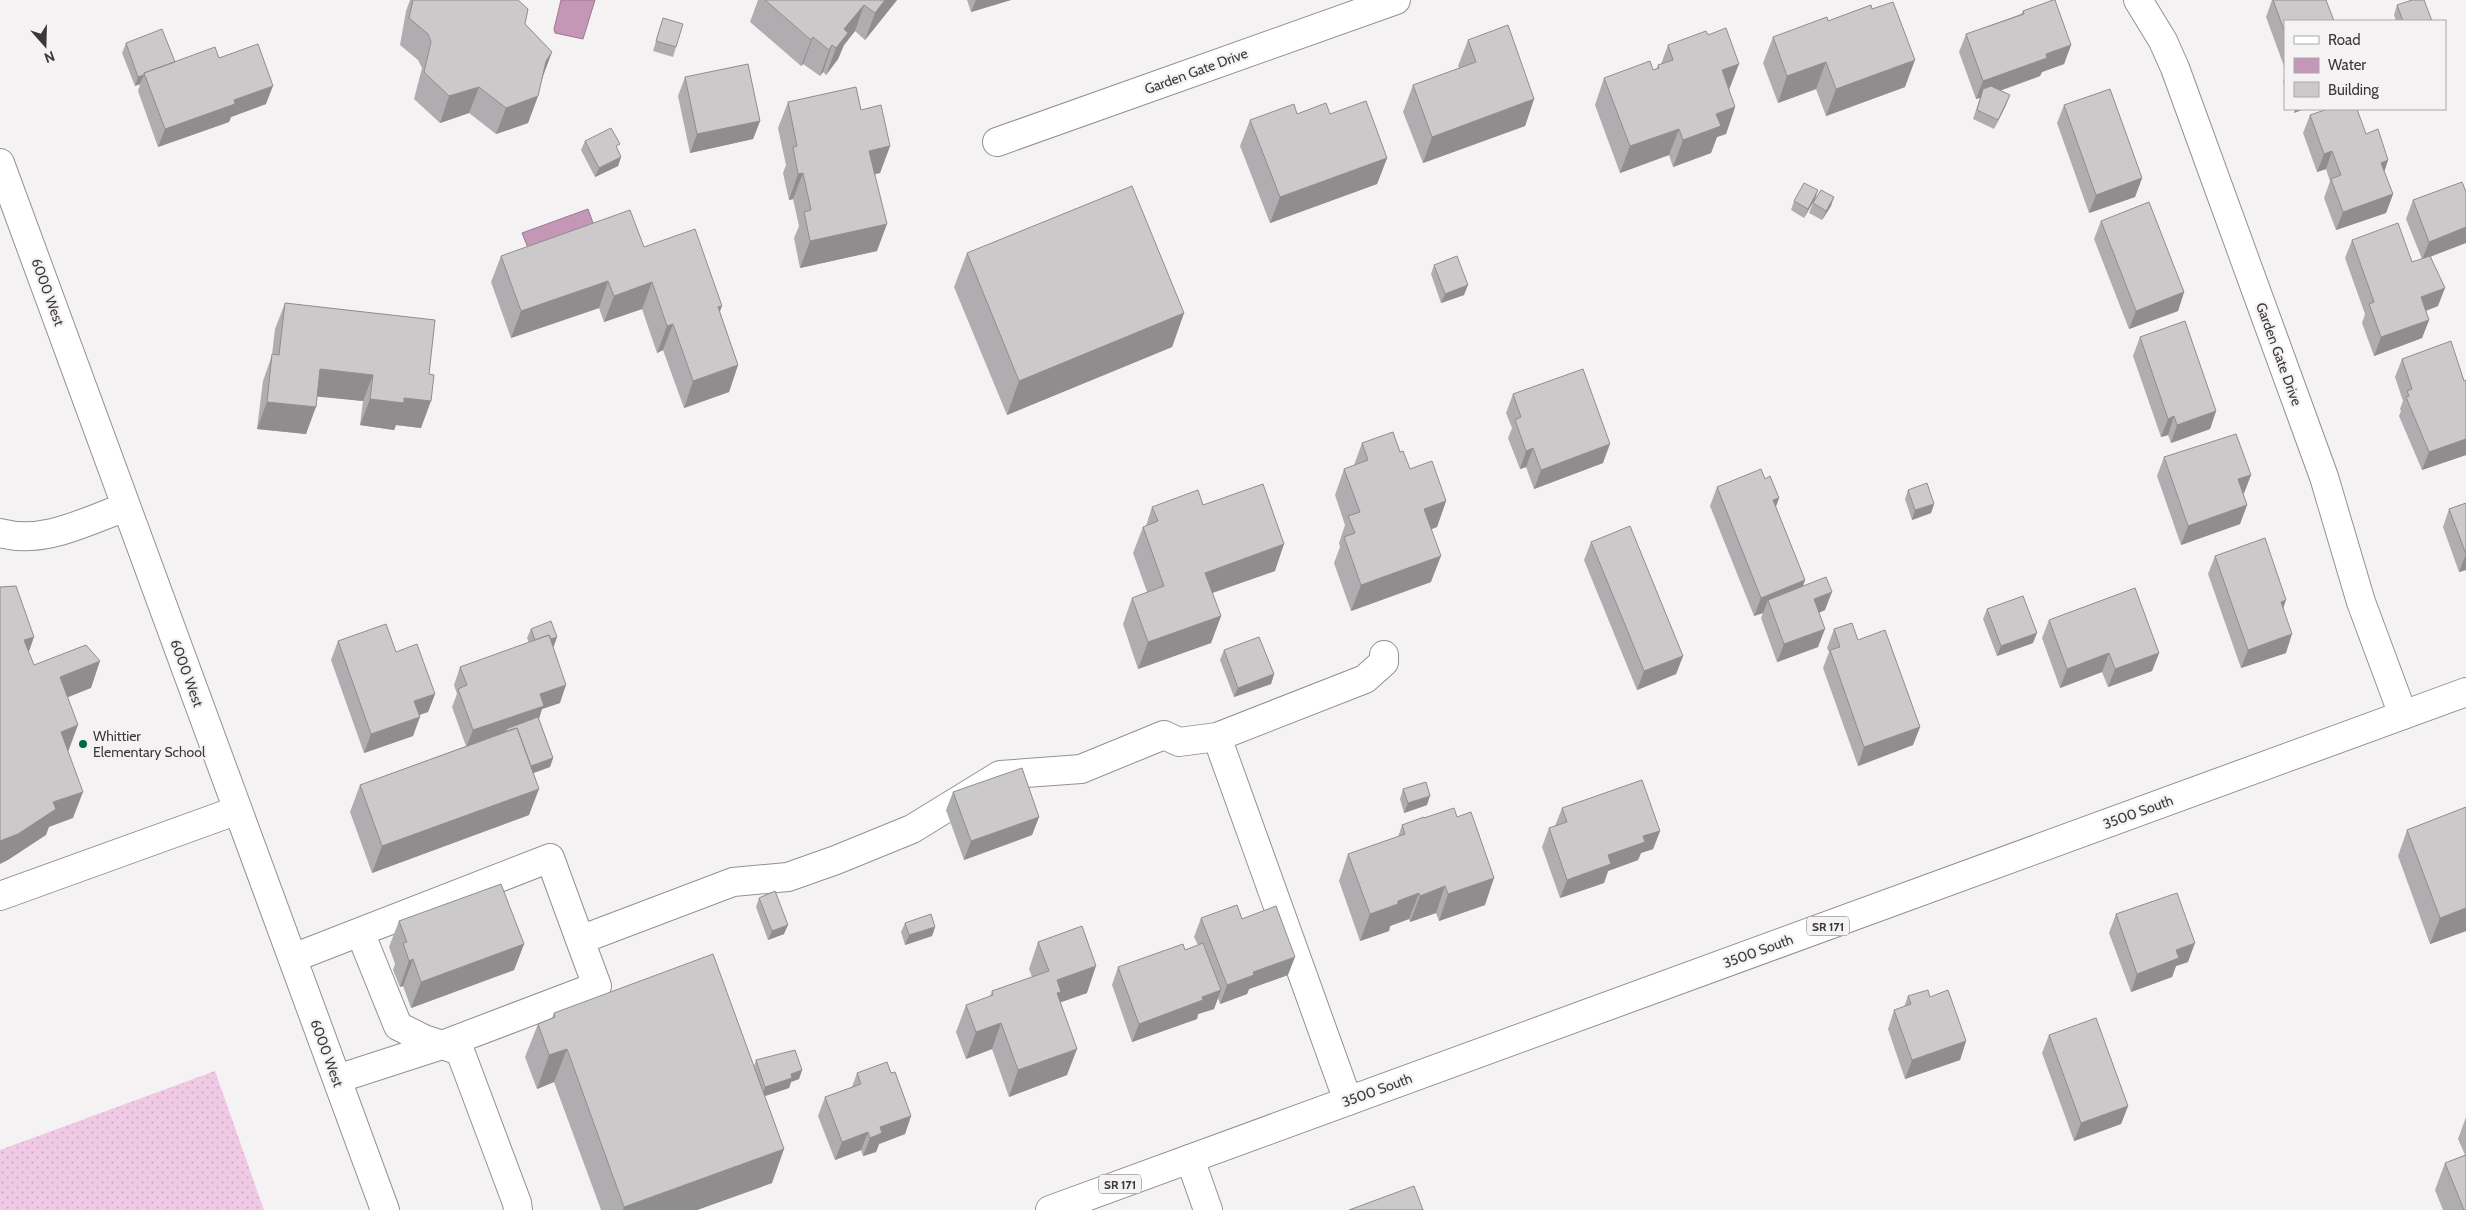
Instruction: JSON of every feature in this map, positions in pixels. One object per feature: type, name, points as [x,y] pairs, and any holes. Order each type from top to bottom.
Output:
[{"type":"street","name":"Garden Gate Drive","points":[[997,142],[1396,0]]},
{"type":"street","name":"Garden Gate Drive","points":[[2138,0],[2163,41],[2175,68],[2324,477],[2361,602],[2403,715]]},
{"type":"street","name":"6000 West","points":[[0,163],[385,1210]]},
{"type":"street","points":[[0,533],[32,538],[50,535],[126,507]]},
{"type":"street","points":[[580,940],[733,882],[788,878],[836,860],[912,829],[1000,775],[1081,769],[1164,735],[1179,742],[1217,737],[1365,679],[1384,662],[1384,655]]},
{"type":"street","name":"3500 South","points":[[1050,1210],[2466,692]]},
{"type":"street","points":[[1217,737],[1348,1101]]},
{"type":"street","points":[[0,896],[238,810]]},
{"type":"street","points":[[292,958],[550,858],[597,986],[442,1045],[337,1079]]},
{"type":"street","points":[[360,932],[398,1026],[460,1051],[518,1203],[518,1210]]},
{"type":"street","points":[[1190,1159],[1208,1210]]},
{"type":"shaded area","points":[[215,1071],[264,1210],[0,1210],[0,1150]]},
{"type":"water","points":[[561,0],[595,0],[583,39],[555,33],[554,29]]},
{"type":"water","points":[[588,209],[599,240],[534,263],[522,233]]},
{"type":"building","points":[[413,0],[518,0],[528,9],[525,24],[552,52],[546,61],[538,96],[506,108],[479,87],[449,96],[424,72],[431,42],[428,34],[409,18]]},
{"type":"building","points":[[765,0],[885,0],[875,13],[864,5],[844,29],[848,33],[836,48],[832,45],[829,50],[813,37],[811,40]]},
{"type":"building","points":[[2055,0],[2071,45],[2046,54],[2047,58],[1983,81],[1966,34],[2024,14],[2023,11]]},
{"type":"building","points":[[2273,0],[2326,0],[2334,20],[2284,20],[2284,30]]},
{"type":"building","points":[[2412,0],[2424,0],[2432,20],[2403,20],[2397,5]]},
{"type":"building","points":[[1893,2],[1915,60],[1836,89],[1826,62],[1787,76],[1773,37],[1827,17],[1828,21],[1871,5],[1872,9]]},
{"type":"building","points":[[663,18],[683,24],[676,47],[656,41]]},
{"type":"building","points":[[1508,25],[1534,99],[1432,137],[1413,85],[1476,62],[1468,40]]},
{"type":"building","points":[[1726,28],[1739,64],[1722,70],[1735,107],[1716,114],[1721,126],[1683,140],[1679,129],[1630,146],[1604,78],[1650,61],[1653,70],[1659,68],[1658,65],[1673,60],[1668,45],[1706,31],[1708,35]]},
{"type":"building","points":[[162,29],[175,62],[138,77],[126,43]]},
{"type":"building","points":[[258,44],[273,86],[234,100],[235,104],[165,129],[144,73],[215,47],[219,58]]},
{"type":"building","points":[[748,64],[760,121],[697,134],[685,77]]},
{"type":"building","points":[[1991,86],[2010,95],[1998,120],[1977,110],[1983,89]]},
{"type":"building","points":[[856,87],[861,110],[881,105],[890,146],[869,151],[887,224],[810,241],[804,212],[811,210],[803,173],[798,174],[793,147],[797,146],[788,102]]},
{"type":"building","points":[[2110,89],[2142,178],[2096,195],[2064,105]]},
{"type":"building","points":[[1366,101],[1387,158],[1280,197],[1250,120],[1294,104],[1297,114],[1326,103],[1330,114]]},
{"type":"building","points":[[2325,110],[2357,110],[2366,134],[2378,129],[2388,160],[2381,163],[2393,194],[2343,212],[2331,179],[2341,175],[2332,151],[2324,154],[2310,115]]},
{"type":"building","points":[[611,128],[620,144],[616,146],[621,157],[599,168],[585,141]]},
{"type":"building","points":[[2462,182],[2466,192],[2466,227],[2429,242],[2413,200]]},
{"type":"building","points":[[1804,183],[1818,190],[1808,209],[1794,201]]},
{"type":"building","points":[[1132,186],[1184,313],[1019,381],[967,253]]},
{"type":"building","points":[[1821,190],[1834,197],[1826,211],[1813,203]]},
{"type":"building","points":[[2149,202],[2184,292],[2136,311],[2101,221]]},
{"type":"building","points":[[630,210],[644,247],[695,229],[722,306],[718,307],[738,365],[693,381],[673,324],[667,326],[652,282],[614,296],[608,281],[521,311],[501,256]]},
{"type":"building","points":[[2398,223],[2412,262],[2430,256],[2445,288],[2421,297],[2429,320],[2381,337],[2369,304],[2374,302],[2352,240]]},
{"type":"building","points":[[1457,256],[1468,285],[1445,294],[1434,265]]},
{"type":"building","points":[[285,303],[435,320],[429,374],[434,375],[431,401],[404,398],[404,403],[370,399],[373,375],[320,369],[316,407],[267,402],[272,354],[279,355]]},
{"type":"building","points":[[2185,321],[2216,411],[2177,425],[2174,416],[2168,419],[2140,337]]},
{"type":"building","points":[[2451,341],[2464,381],[2466,380],[2466,439],[2429,452],[2406,397],[2409,396],[2407,391],[2412,389],[2402,359]]},
{"type":"building","points":[[1583,369],[1610,444],[1541,470],[1533,448],[1526,451],[1515,420],[1521,417],[1513,394]]},
{"type":"building","points":[[1393,432],[1400,452],[1403,451],[1410,469],[1432,461],[1446,501],[1424,509],[1441,556],[1361,585],[1344,537],[1355,533],[1348,516],[1360,512],[1344,469],[1368,460],[1362,443]]},
{"type":"building","points":[[2236,434],[2251,475],[2238,479],[2247,505],[2188,526],[2164,457]]},
{"type":"building","points":[[1761,469],[1765,479],[1770,476],[1779,498],[1773,500],[1805,580],[1761,598],[1717,487]]},
{"type":"building","points":[[1927,483],[1934,504],[1915,510],[1908,490]]},
{"type":"building","points":[[1263,484],[1284,544],[1205,573],[1221,616],[1148,642],[1132,598],[1164,586],[1143,527],[1158,521],[1152,507],[1198,490],[1203,505]]},
{"type":"building","points":[[2466,503],[2466,554],[2449,509]]},
{"type":"building","points":[[1630,526],[1683,656],[1644,671],[1591,542]]},
{"type":"building","points":[[2265,538],[2286,600],[2281,602],[2292,634],[2248,650],[2215,556]]},
{"type":"building","points":[[1826,577],[1832,592],[1814,599],[1825,629],[1784,644],[1768,600]]},
{"type":"building","points":[[16,586],[34,637],[24,640],[34,665],[86,645],[100,661],[60,677],[78,725],[61,732],[83,792],[53,802],[56,809],[18,834],[0,841],[0,587]]},
{"type":"building","points":[[2135,588],[2159,653],[2115,669],[2109,653],[2067,669],[2049,620]]},
{"type":"building","points":[[2023,596],[2037,633],[2001,646],[1987,609]]},
{"type":"building","points":[[551,621],[557,637],[551,639],[549,635],[535,640],[531,629]]},
{"type":"building","points":[[1852,623],[1858,640],[1885,630],[1920,727],[1864,747],[1830,650],[1840,647],[1834,629]]},
{"type":"building","points":[[386,624],[396,652],[417,644],[435,694],[414,701],[420,717],[371,734],[338,641]]},
{"type":"building","points":[[549,635],[566,685],[540,694],[544,706],[473,730],[458,689],[467,685],[460,667]]},
{"type":"building","points":[[1259,637],[1274,674],[1238,688],[1224,650]]},
{"type":"building","points":[[538,717],[553,758],[531,766],[517,728],[507,731],[506,729]]},
{"type":"building","points":[[517,728],[539,789],[382,846],[360,785]]},
{"type":"building","points":[[1022,768],[1039,817],[971,841],[953,792]]},
{"type":"building","points":[[1642,780],[1660,831],[1643,836],[1645,842],[1608,855],[1611,864],[1567,880],[1549,828],[1567,822],[1562,808]]},
{"type":"building","points":[[1426,782],[1430,796],[1408,803],[1403,789]]},
{"type":"building","points":[[2466,807],[2466,908],[2440,918],[2407,830]]},
{"type":"building","points":[[1454,808],[1457,817],[1471,812],[1494,878],[1448,894],[1445,886],[1420,896],[1419,893],[1398,901],[1398,904],[1370,914],[1348,854],[1405,834],[1402,825]]},
{"type":"building","points":[[501,884],[524,944],[421,982],[413,959],[409,961],[403,943],[407,942],[399,921]]},
{"type":"building","points":[[775,891],[788,925],[772,931],[759,898]]},
{"type":"building","points":[[2177,893],[2195,943],[2176,950],[2179,958],[2137,974],[2116,914]]},
{"type":"building","points":[[1237,905],[1242,919],[1276,906],[1295,957],[1253,972],[1254,975],[1227,985],[1201,918]]},
{"type":"building","points":[[931,914],[935,927],[909,935],[905,923]]},
{"type":"building","points":[[1082,926],[1096,966],[1057,980],[1061,992],[1057,993],[1077,1049],[1018,1070],[1001,1023],[976,1032],[966,1005],[993,995],[992,991],[1049,971],[1038,942]]},
{"type":"building","points":[[1203,943],[1221,990],[1202,997],[1203,1000],[1139,1024],[1118,967],[1183,944],[1185,950]]},
{"type":"building","points":[[713,954],[784,1149],[624,1207],[567,1049],[549,1055],[538,1024],[555,1017],[554,1013]]},
{"type":"building","points":[[1928,990],[1930,997],[1948,990],[1966,1041],[1912,1060],[1894,1010],[1911,1004],[1908,996]]},
{"type":"building","points":[[2096,1018],[2128,1106],[2081,1123],[2049,1035]]},
{"type":"building","points":[[795,1050],[802,1070],[791,1074],[792,1078],[765,1087],[756,1060]]},
{"type":"building","points":[[887,1062],[891,1073],[895,1072],[911,1116],[880,1127],[882,1133],[870,1138],[868,1132],[842,1142],[825,1097],[861,1084],[857,1073]]},
{"type":"building","points":[[2466,1155],[2466,1210],[2464,1210],[2445,1163]]},
{"type":"building","points":[[1414,1186],[1423,1210],[1349,1210]]},
{"type":"place","name":"Whittier Elementary School","points":[[83,744]]}]
